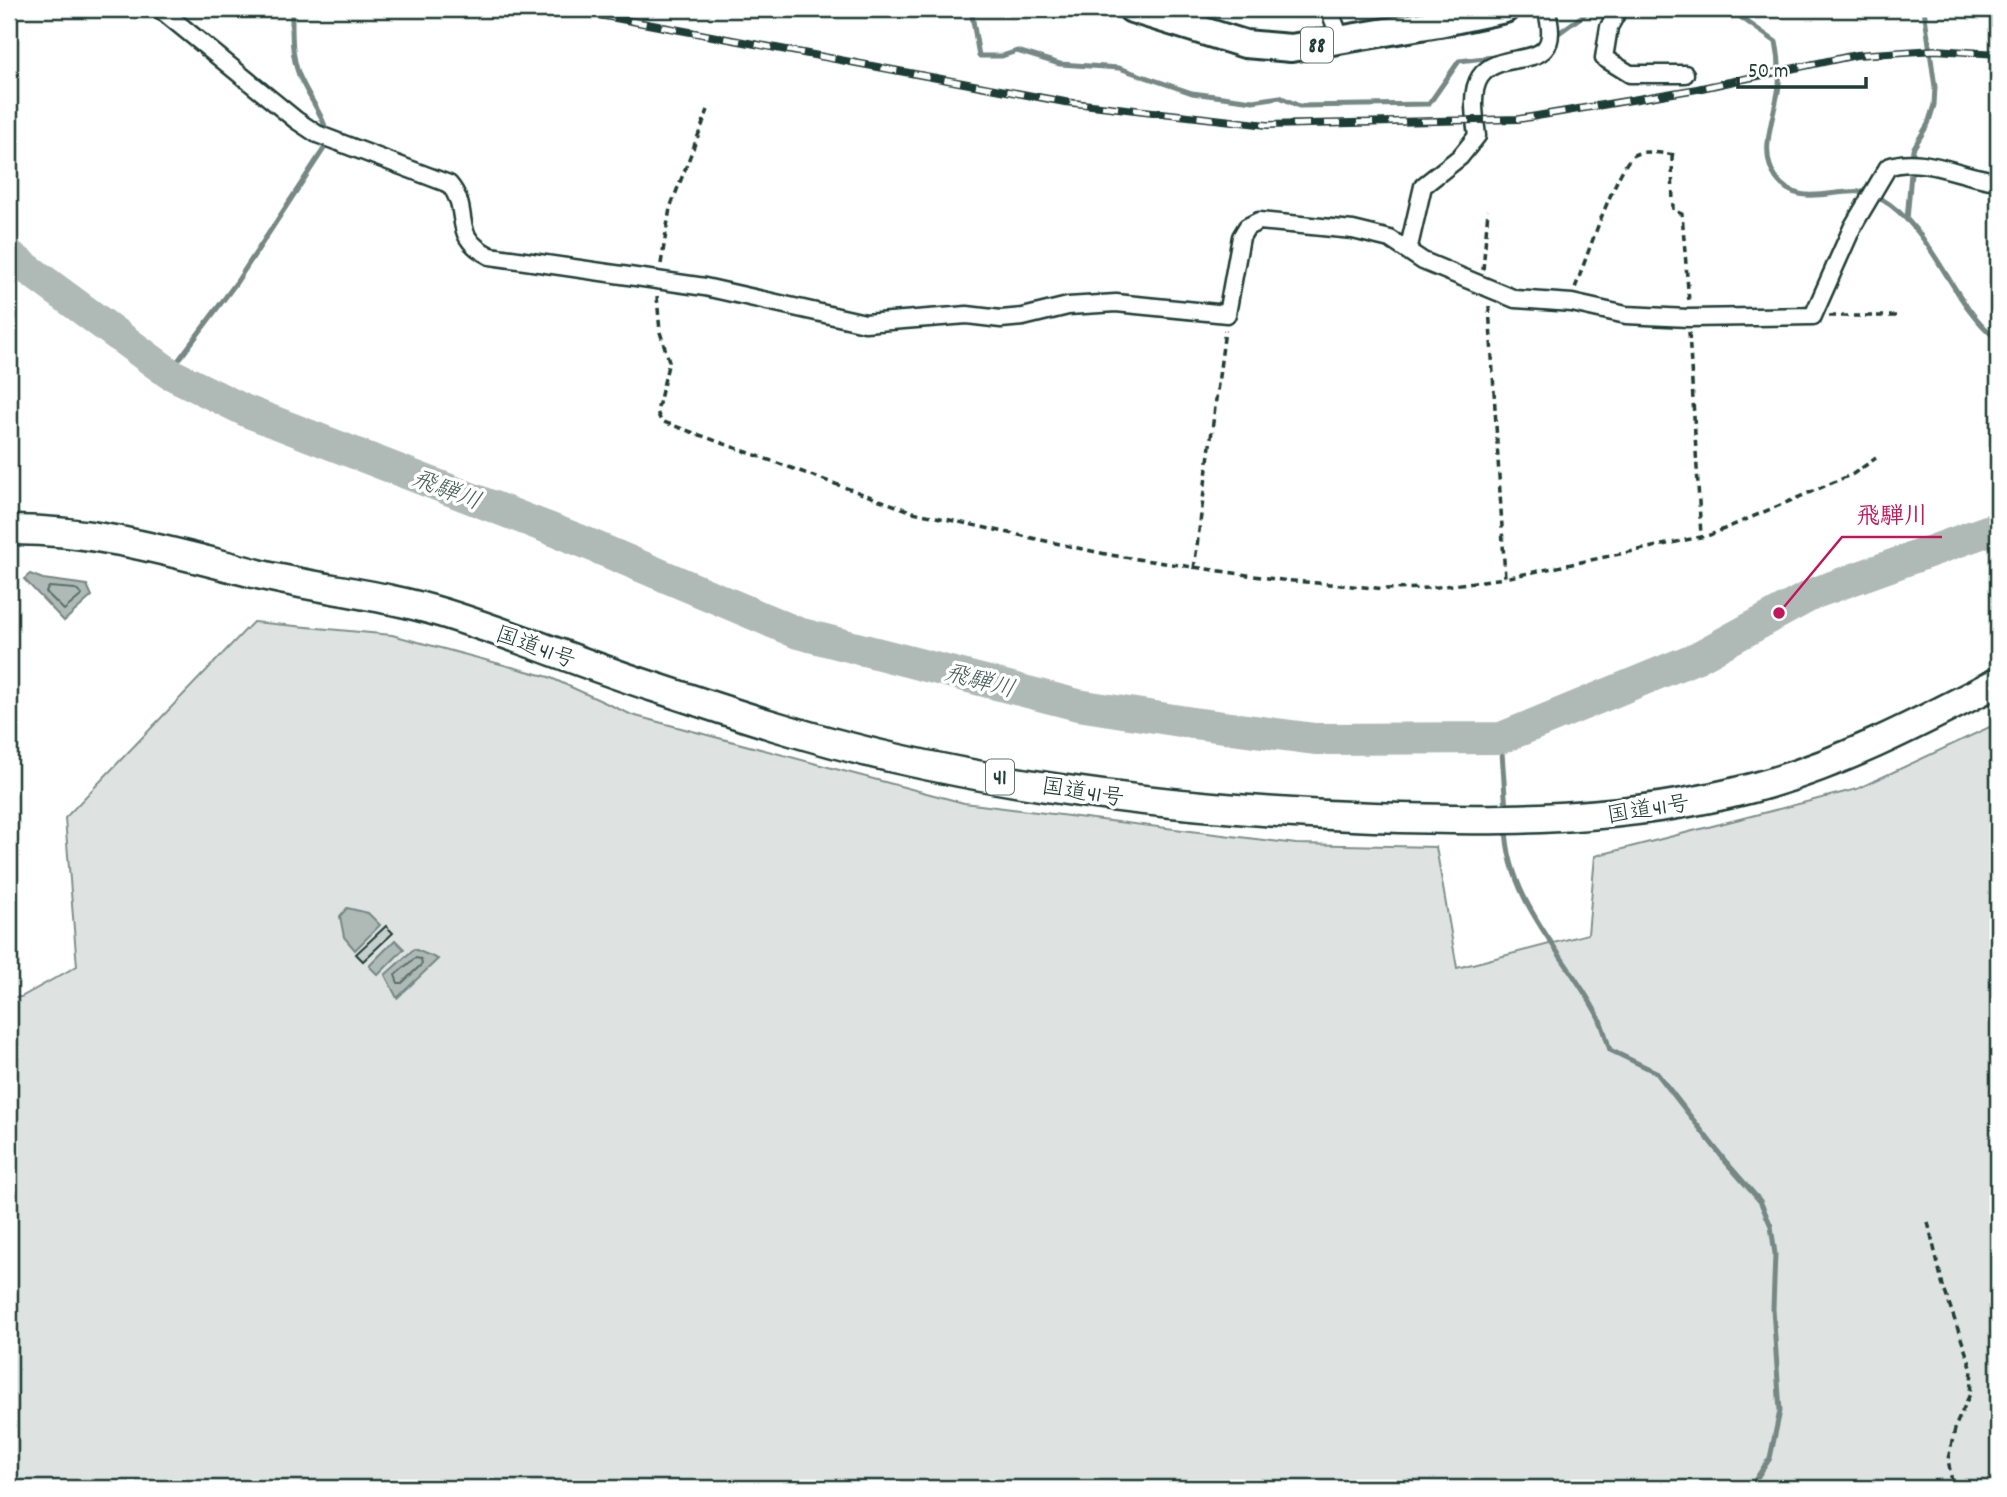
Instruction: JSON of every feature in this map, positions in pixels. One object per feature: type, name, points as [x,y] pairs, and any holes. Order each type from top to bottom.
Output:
[{"type":"highway","name":"国道41号","points":[[9,530],[110,538],[323,589],[437,611],[592,667],[760,722],[894,758],[1149,801],[1255,812],[1472,820],[1549,819],[1653,809],[1755,787],[1804,771],[1911,727],[1998,682]]},
{"type":"main road","name":"88","points":[[1132,9],[1208,33],[1269,47],[1302,47],[1505,9]]},
{"type":"street","points":[[160,9],[296,120],[317,134],[449,184],[461,203],[461,227],[480,251],[490,256],[705,288],[864,323],[967,315],[1001,319],[1023,317],[1068,306],[1116,303],[1227,314],[1241,237],[1247,227],[1259,220],[1353,230],[1390,239],[1408,251],[1485,288],[1515,299],[1569,303],[1626,315],[1689,318],[1813,316],[1853,226],[1888,167],[1898,163],[1915,164],[1998,181]]},
{"type":"street","points":[[1329,9],[1341,40]]},
{"type":"street","points":[[1408,251],[1423,186],[1460,157],[1477,136],[1475,93],[1479,79],[1499,63],[1539,56],[1546,48],[1549,36],[1546,9]]},
{"type":"street","points":[[1619,9],[1609,27],[1604,58],[1630,74],[1685,74]]},
{"type":"path","points":[[708,110],[670,208],[658,282],[660,332],[669,361],[657,412],[662,421],[913,512],[1110,555],[1194,569],[1387,589],[1430,588],[1504,578],[1710,535],[1853,474],[1876,458]]},
{"type":"path","points":[[1569,303],[1602,214],[1630,159],[1643,153],[1674,155],[1673,210],[1682,214],[1701,536]]},
{"type":"path","points":[[1488,210],[1485,288],[1504,578]]},
{"type":"path","points":[[1194,569],[1227,314]]},
{"type":"path","points":[[1813,316],[1899,316]]},
{"type":"path","points":[[1928,1222],[1943,1286],[1972,1370],[1970,1394],[1956,1425],[1948,1459],[1953,1488]]},
{"type":"shaded area","points":[[253,622],[392,635],[549,677],[632,715],[964,803],[1296,844],[1436,847],[1457,968],[1588,934],[1595,856],[1857,789],[1998,723],[1998,1488],[9,1488],[9,997],[21,997],[77,966],[65,818]]},
{"type":"water","points":[[30,574],[43,579],[87,585],[92,596],[64,621],[24,579]]},
{"type":"water","points":[[347,908],[368,913],[380,925],[355,950],[344,937],[340,916]]},
{"type":"water","points":[[395,940],[404,949],[378,975],[369,966]]},
{"type":"water","points":[[414,949],[438,959],[397,998],[385,975]]},
{"type":"building","points":[[386,926],[393,933],[363,961],[356,954]]},
{"type":"waterway","points":[[169,373],[236,283],[329,141],[324,124],[296,67],[292,43],[292,9]]},
{"type":"waterway","points":[[971,9],[979,56],[1002,56],[1017,51],[1060,64],[1119,68],[1192,93],[1253,101],[1280,97],[1299,106],[1429,104],[1459,61],[1502,56]]},
{"type":"waterway","points":[[1552,38],[1592,9]]},
{"type":"waterway","points":[[1729,9],[1776,42],[1779,85],[1768,144],[1768,156],[1776,178],[1787,189],[1799,194],[1853,192],[1880,198],[1915,228],[1966,306],[1998,340]]},
{"type":"waterway","points":[[1907,220],[1913,149],[1928,124],[1934,105],[1935,87],[1924,9]]},
{"type":"waterway","name":"飛騨川","points":[[9,255],[169,373],[246,411],[579,540],[798,633],[1078,705],[1193,723],[1315,739],[1501,738],[1698,657],[1815,593],[1998,527]]},
{"type":"waterway","points":[[1501,738],[1506,810]]},
{"type":"waterway","points":[[1506,827],[1509,854],[1527,903],[1597,1014],[1610,1050],[1656,1072],[1760,1201],[1771,1226],[1775,1254],[1773,1309],[1780,1411],[1770,1458],[1750,1488]]},
{"type":"railway","points":[[567,9],[1065,102],[1267,125],[1519,119],[1697,89],[1856,55],[1936,50],[1998,54]]},
{"type":"place","name":"飛騨川","points":[[1779,613]]}]
